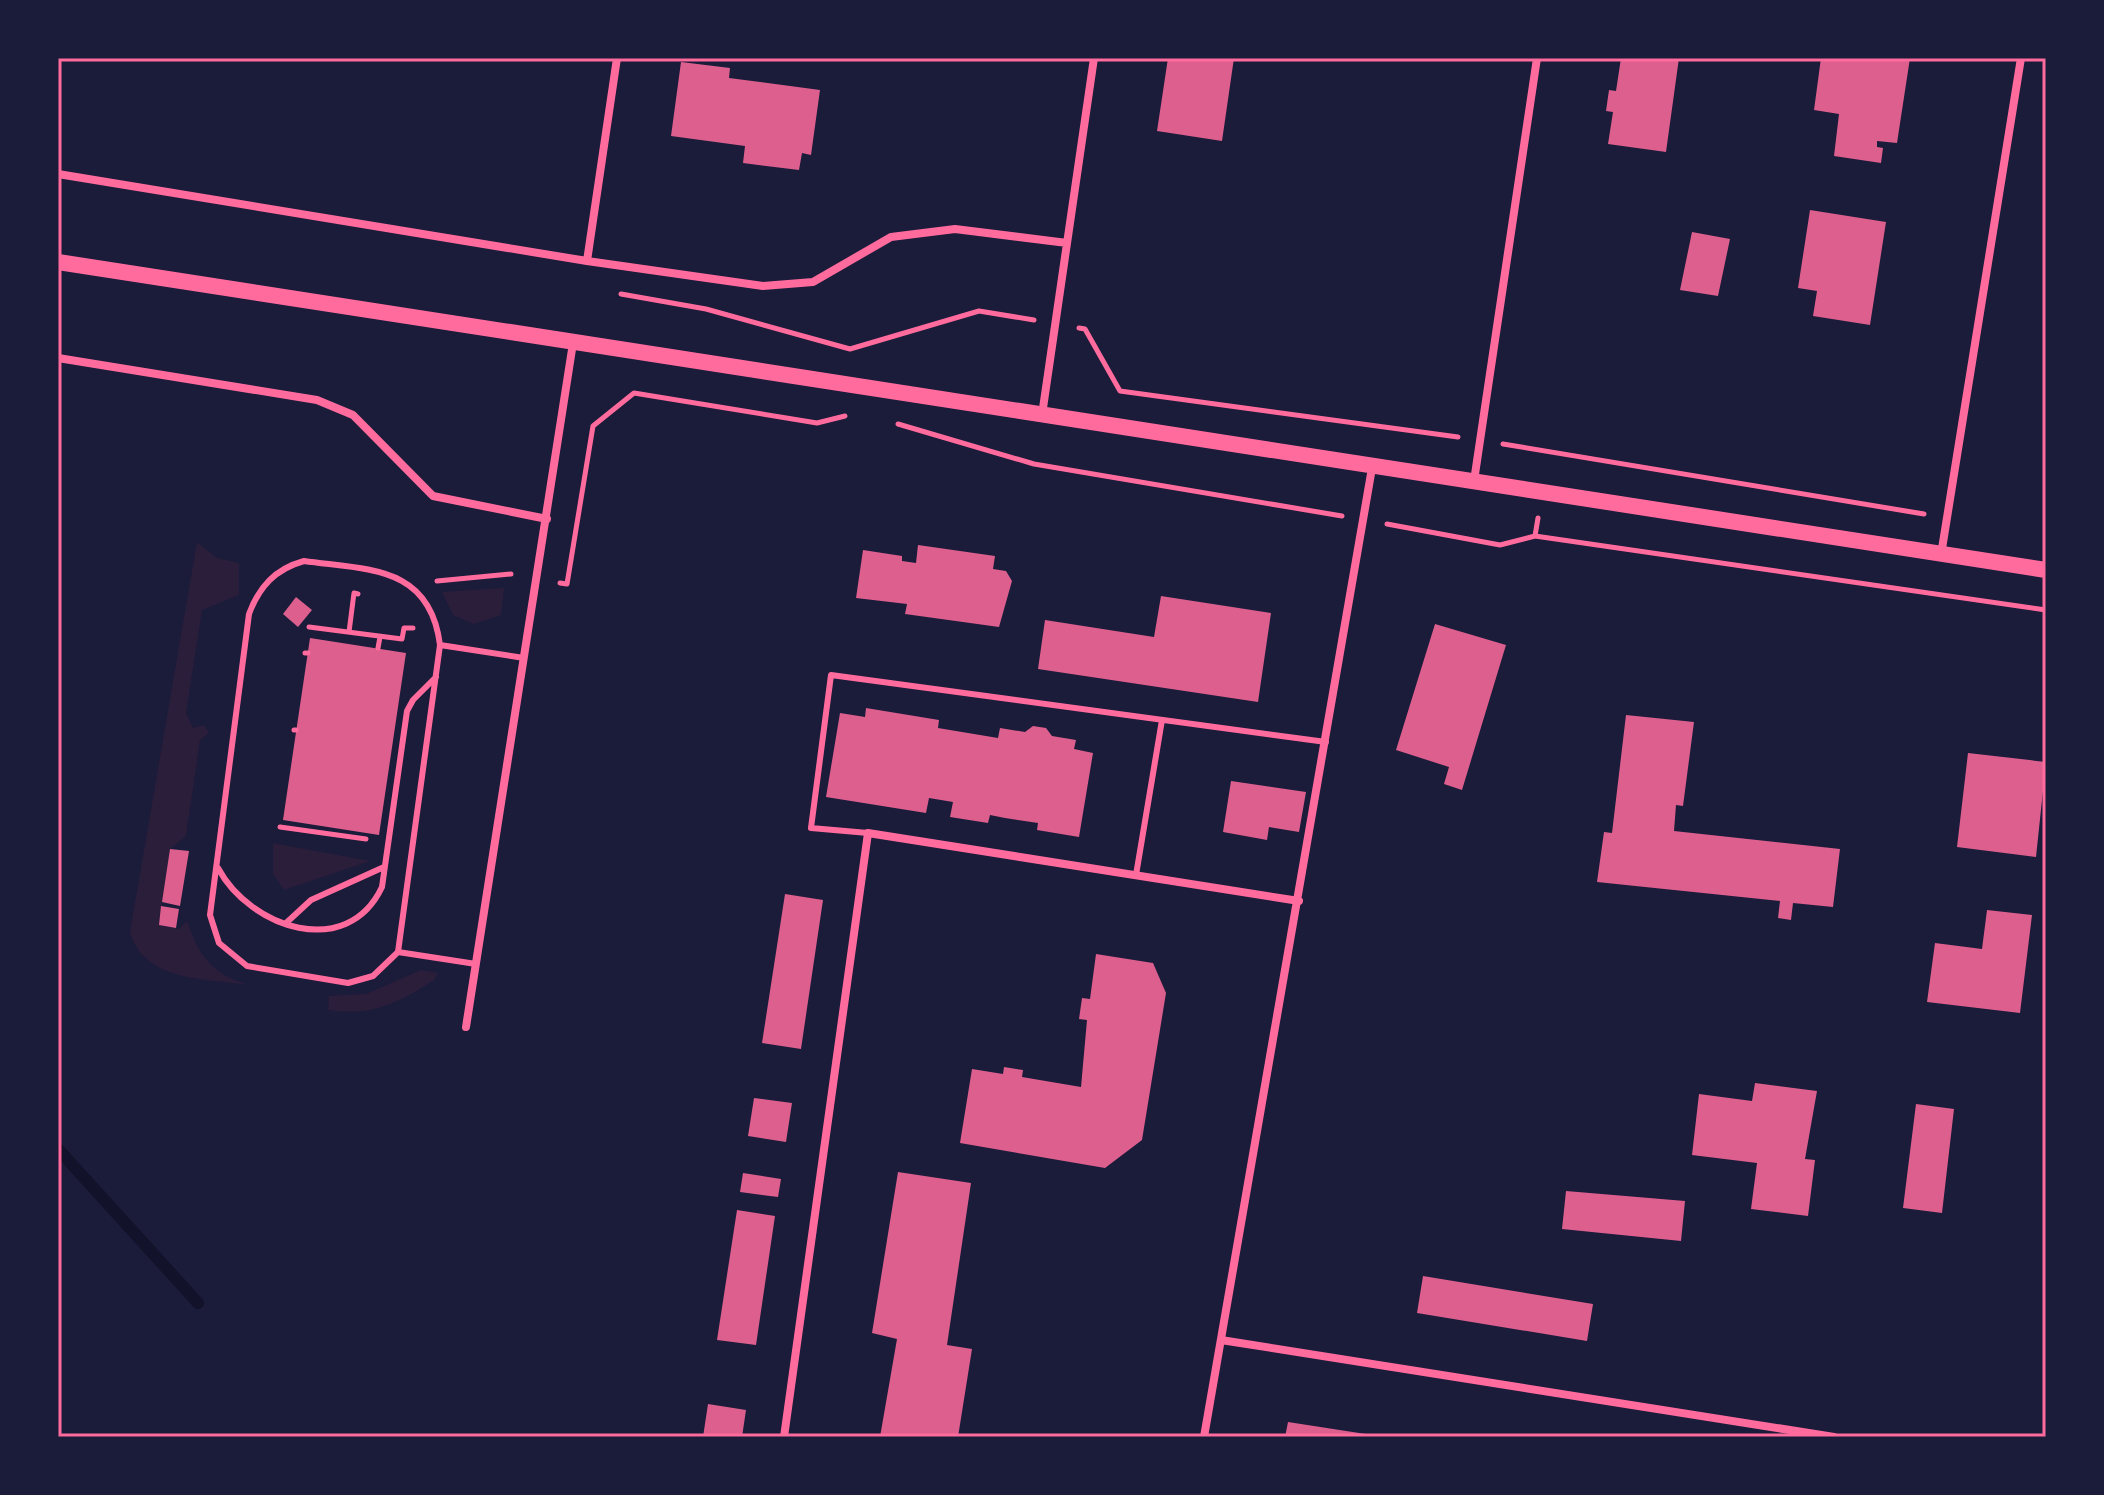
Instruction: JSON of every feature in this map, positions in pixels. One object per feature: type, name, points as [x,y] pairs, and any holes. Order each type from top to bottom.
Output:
[{"type":"main road","points":[[58,262],[1474,484],[2046,570]]},
{"type":"street","points":[[587,261],[617,58]]},
{"type":"street","points":[[1041,416],[1094,58]]},
{"type":"street","points":[[1474,484],[1537,58]]},
{"type":"street","points":[[1941,556],[2021,58]]},
{"type":"street","points":[[58,174],[587,261],[763,286],[813,282],[891,237],[955,229],[1067,243]]},
{"type":"street","points":[[466,1027],[573,343]]},
{"type":"street","points":[[58,358],[317,400],[353,415],[433,496],[547,519]]},
{"type":"street","points":[[1204,1437],[1372,468]]},
{"type":"street","points":[[784,1437],[868,833],[1299,901]]},
{"type":"street","points":[[1221,1340],[1834,1437]]},
{"type":"lane","points":[[304,561],[390,573],[411,585],[428,604],[438,625],[440,645],[398,952],[373,976],[348,983],[247,966],[227,952],[213,929],[210,915],[249,614],[262,587],[276,573],[304,561]]},
{"type":"lane","points":[[440,645],[524,658]]},
{"type":"lane","points":[[868,833],[811,828],[831,675],[1326,742]]},
{"type":"lane","points":[[217,868],[239,899],[285,924],[322,930],[364,912],[374,904],[382,887],[407,711],[413,700],[436,677]]},
{"type":"lane","points":[[1136,875],[1162,720]]},
{"type":"lane","points":[[285,924],[311,900],[384,867]]},
{"type":"lane","points":[[398,952],[476,964]]},
{"type":"path","points":[[616,294],[706,309],[850,349],[979,311],[1056,323],[1085,329],[1120,391],[1480,440],[1948,518]]},
{"type":"path","points":[[411,585],[511,574],[567,584],[593,426],[634,393],[817,423],[840,415],[855,417]]},
{"type":"path","points":[[886,421],[1034,464],[1500,545],[1535,536],[2046,610]]},
{"type":"path","points":[[349,632],[354,593]]},
{"type":"path","points":[[309,627],[402,639],[404,628],[438,625]]},
{"type":"path","points":[[378,648],[380,637]]},
{"type":"path","points":[[280,827],[308,828],[388,842]]},
{"type":"shaded area","points":[[197,542],[217,558],[239,563],[239,595],[202,610],[186,713],[193,728],[204,725],[209,733],[200,740],[186,836],[170,849],[159,925],[179,929],[187,921],[208,962],[225,975],[248,985],[178,975],[162,969],[137,948],[130,932]]},
{"type":"shaded area","points":[[504,588],[501,615],[474,624],[453,615],[442,592]]},
{"type":"shaded area","points":[[273,843],[370,861],[284,890],[273,874]]},
{"type":"shaded area","points":[[421,970],[438,973],[434,980],[396,1001],[358,1012],[328,1010],[329,996],[366,994]]},
{"type":"building","points":[[1168,58],[1234,58],[1222,141],[1157,131]]},
{"type":"building","points":[[1621,58],[1679,58],[1666,152],[1608,144],[1613,112],[1606,111],[1609,90],[1616,91]]},
{"type":"building","points":[[1821,58],[1910,58],[1897,143],[1877,141],[1877,147],[1883,148],[1881,163],[1834,156],[1839,114],[1814,110]]},
{"type":"building","points":[[681,62],[730,68],[729,78],[820,90],[811,155],[802,153],[799,170],[743,163],[745,146],[671,136]]},
{"type":"building","points":[[1810,210],[1886,222],[1870,325],[1813,316],[1817,291],[1798,288]]},
{"type":"building","points":[[1692,232],[1730,239],[1718,296],[1680,290]]},
{"type":"building","points":[[918,545],[995,556],[993,569],[1006,571],[1012,581],[999,627],[905,614],[907,604],[856,598],[863,550],[902,556],[902,561],[916,563]]},
{"type":"building","points":[[1161,596],[1271,613],[1258,702],[1038,669],[1045,620],[1154,637]]},
{"type":"building","points":[[296,597],[312,610],[298,627],[283,614]]},
{"type":"building","points":[[1435,624],[1506,645],[1462,790],[1444,784],[1449,767],[1396,750]]},
{"type":"building","points":[[310,638],[406,653],[379,835],[283,820]]},
{"type":"building","points":[[866,708],[939,720],[938,728],[998,738],[1000,728],[1025,732],[1033,726],[1046,728],[1052,736],[1076,740],[1074,749],[1093,753],[1079,837],[1037,830],[1038,823],[990,815],[988,823],[950,817],[953,802],[929,798],[926,813],[826,797],[840,713],[865,717]]},
{"type":"building","points":[[1626,715],[1694,722],[1683,806],[1676,805],[1674,831],[1840,849],[1833,907],[1793,903],[1791,920],[1778,918],[1780,901],[1597,882],[1604,832],[1612,833]]},
{"type":"building","points":[[1968,753],[2046,762],[2036,857],[1957,847]]},
{"type":"building","points":[[1231,781],[1306,792],[1299,832],[1269,827],[1267,840],[1223,832]]},
{"type":"building","points":[[170,849],[189,851],[180,906],[162,902]]},
{"type":"building","points":[[785,894],[823,900],[801,1049],[762,1043]]},
{"type":"building","points":[[161,906],[179,909],[176,928],[159,925]]},
{"type":"building","points":[[1987,910],[2032,915],[2020,1013],[1927,1002],[1935,943],[1982,949]]},
{"type":"building","points":[[1096,954],[1153,963],[1166,993],[1142,1140],[1105,1168],[960,1143],[972,1069],[1003,1074],[1004,1067],[1023,1070],[1022,1077],[1081,1087],[1087,1020],[1079,1019],[1082,998],[1090,999]]},
{"type":"building","points":[[1755,1083],[1817,1091],[1805,1159],[1815,1160],[1808,1216],[1751,1209],[1757,1163],[1692,1155],[1699,1094],[1752,1101]]},
{"type":"building","points":[[754,1098],[792,1103],[786,1142],[748,1136]]},
{"type":"building","points":[[1916,1104],[1954,1109],[1942,1213],[1903,1208]]},
{"type":"building","points":[[898,1172],[971,1183],[947,1345],[972,1349],[958,1437],[880,1437],[897,1339],[872,1333]]},
{"type":"building","points":[[743,1173],[781,1179],[778,1197],[740,1192]]},
{"type":"building","points":[[1566,1191],[1685,1201],[1681,1241],[1562,1229]]},
{"type":"building","points":[[737,1210],[775,1216],[756,1345],[717,1340]]},
{"type":"building","points":[[1423,1276],[1593,1304],[1587,1341],[1417,1313]]},
{"type":"building","points":[[708,1404],[746,1410],[742,1437],[703,1437]]},
{"type":"building","points":[[1288,1422],[1372,1435],[1372,1437],[1285,1437]]},
{"type":"waterway","points":[[58,1149],[198,1303]]}]
